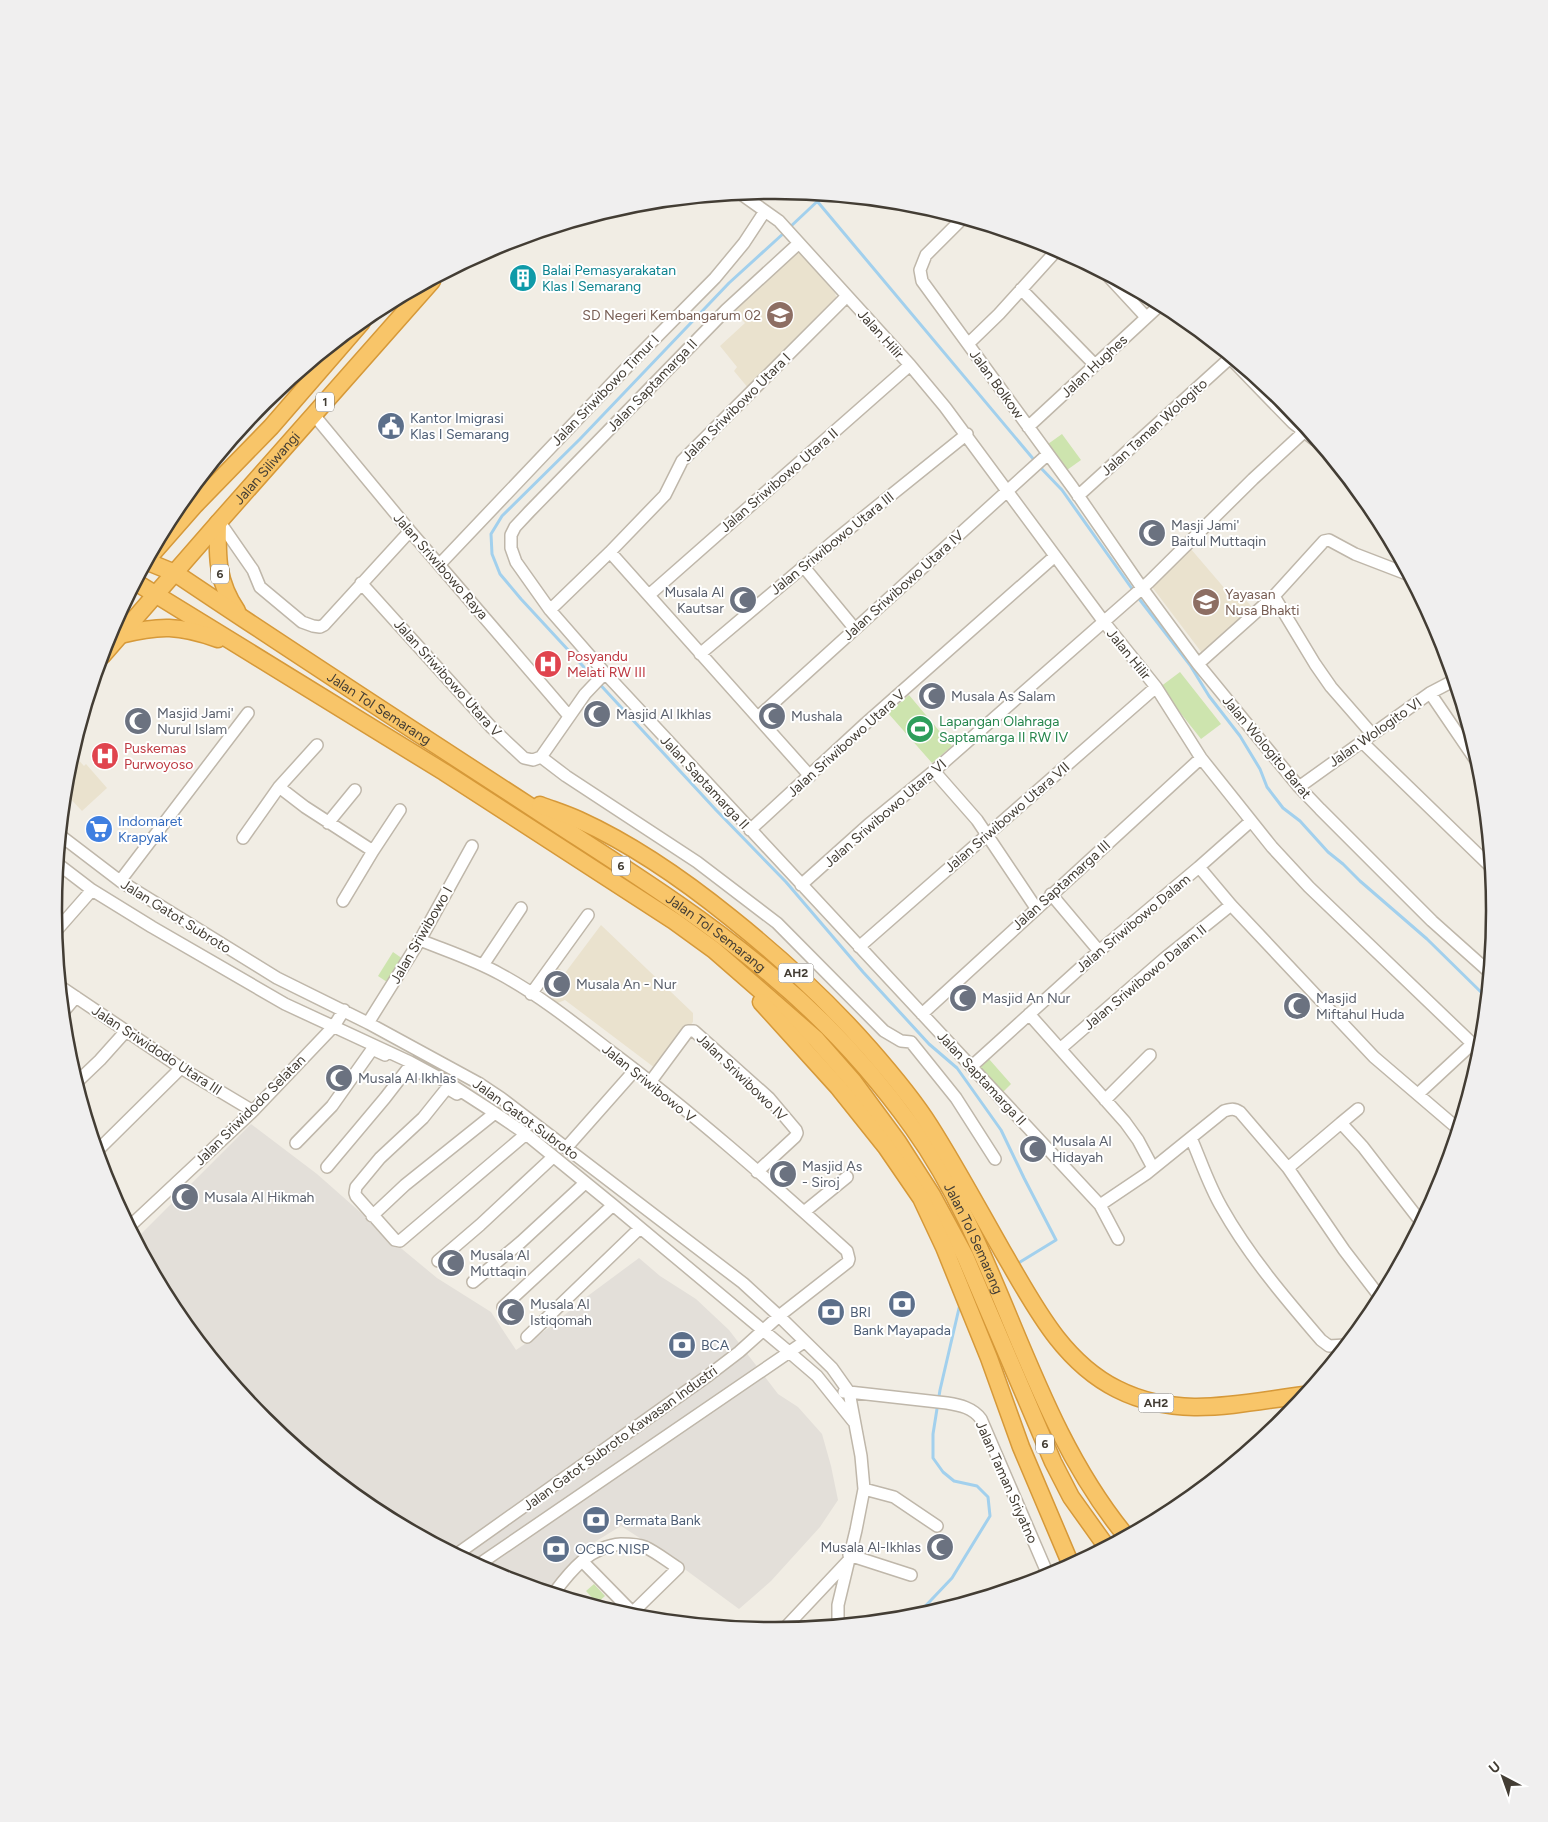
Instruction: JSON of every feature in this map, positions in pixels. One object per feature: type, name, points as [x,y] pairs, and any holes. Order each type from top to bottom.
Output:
[{"type":"highway","name":"Jalan Siliwangi","points":[[117,640],[218,522],[421,293]]},
{"type":"highway","name":"Jalan Siliwangi","points":[[175,528],[272,427],[340,348]]},
{"type":"highway","name":"6","points":[[218,522],[217,548],[221,579],[229,599],[243,618]]},
{"type":"highway","name":"Jalan Tol Semarang","points":[[153,564],[175,573],[682,906],[772,975],[822,1022],[868,1071],[914,1129],[948,1183],[980,1249],[1038,1429],[1071,1497],[1103,1542]]},
{"type":"highway","name":"Jalan Tol Semarang","points":[[142,586],[444,772],[674,921],[714,950],[816,1039],[853,1081],[898,1142],[932,1195],[1082,1474],[1122,1531]]},
{"type":"highway","points":[[120,636],[146,628],[164,627],[200,633],[248,650]]},
{"type":"highway","name":"AH2","points":[[513,795],[578,819],[631,847],[697,891],[775,953],[838,1012],[929,1124],[964,1181],[1040,1316],[1065,1349],[1090,1372],[1116,1388],[1142,1399],[1170,1406],[1221,1407],[1293,1397]]},
{"type":"highway","points":[[714,950],[838,1087],[886,1147],[921,1198],[944,1247],[989,1358],[1021,1447],[1068,1558]]},
{"type":"street","points":[[750,200],[765,211]]},
{"type":"street","name":"Jalan Hilir","points":[[765,211],[779,221],[910,365],[967,434],[1104,622],[1156,687],[1201,758],[1251,821],[1309,887],[1473,1044]]},
{"type":"street","name":"Jalan Sriwibowo Timur I","points":[[439,565],[631,363],[715,278],[744,242],[765,211]]},
{"type":"street","name":"Jalan Bolkow","points":[[957,224],[926,255],[920,270],[922,281],[1028,427],[1046,456],[1078,496]]},
{"type":"street","name":"Jalan Saptamarga II","points":[[797,241],[726,310],[515,527],[511,535],[511,548],[516,562],[601,677],[750,830],[972,1066],[1100,1206],[1118,1239]]},
{"type":"street","points":[[968,344],[999,314],[1051,256]]},
{"type":"street","points":[[1021,290],[1095,365]]},
{"type":"street","points":[[1121,290],[1146,317]]},
{"type":"street","name":"Jalan Sriwibowo Utara I","points":[[550,610],[610,552],[665,494],[682,461],[847,296]]},
{"type":"street","name":"Jalan Hughes","points":[[1028,427],[1154,310]]},
{"type":"street","name":"Jalan Taman Wologito","points":[[1078,496],[1226,362]]},
{"type":"street","name":"Jalan Sriwibowo Utara II","points":[[649,595],[910,365]]},
{"type":"street","name":"Jalan Sriwibowo Raya","points":[[314,415],[410,531],[569,716]]},
{"type":"street","name":"Jalan Sriwibowo Utara III","points":[[700,654],[803,566],[967,434]]},
{"type":"street","name":"Jalan Sriwibowo Utara VI","points":[[801,885],[1104,622],[1302,434]]},
{"type":"street","name":"Jalan Sriwibowo Utara IV","points":[[758,717],[1046,456]]},
{"type":"street","name":"Jalan Wologito Barat","points":[[1078,496],[1135,593],[1198,664],[1299,786],[1432,921],[1483,967]]},
{"type":"street","points":[[218,522],[253,570],[260,587],[302,622],[320,627],[324,625],[410,531]]},
{"type":"street","points":[[1198,664],[1274,596],[1322,542],[1326,540],[1355,554],[1398,571]]},
{"type":"street","points":[[610,552],[810,776]]},
{"type":"street","name":"Jalan Sriwibowo Utara V","points":[[750,830],[865,724],[1055,556]]},
{"type":"street","points":[[803,566],[854,629]]},
{"type":"street","name":"Jalan Sriwibowo Utara V","points":[[361,583],[492,728],[524,758],[533,760],[541,757]]},
{"type":"street","points":[[1274,596],[1331,687],[1372,734]]},
{"type":"street","points":[[601,677],[585,694],[541,757],[573,781],[697,862],[777,923],[884,1031],[901,1041],[911,1042],[956,1098],[995,1159]]},
{"type":"street","name":"Jalan Wologito VI","points":[[1299,786],[1430,693],[1448,683]]},
{"type":"street","name":"Jalan Sriwibowo Utara VII","points":[[859,948],[1156,687]]},
{"type":"street","points":[[1430,693],[1465,745]]},
{"type":"street","points":[[120,881],[245,717]]},
{"type":"street","points":[[1362,742],[1484,860]]},
{"type":"street","points":[[243,838],[278,786],[317,745]]},
{"type":"street","name":"Jalan Saptamarga III","points":[[922,1014],[1201,758]]},
{"type":"street","points":[[934,771],[987,834],[1036,908]]},
{"type":"street","points":[[278,786],[373,851]]},
{"type":"street","points":[[328,822],[355,790]]},
{"type":"street","points":[[343,901],[400,810]]},
{"type":"street","name":"Jalan Sriwibowo Dalam","points":[[972,1066],[1099,951],[1251,821]]},
{"type":"street","name":"Jalan Gatot Subroto","points":[[67,840],[120,881],[277,978],[344,1010],[480,1084],[501,1098],[744,1284],[832,1368],[849,1392],[861,1456],[864,1489],[838,1604],[838,1619]]},
{"type":"street","name":"Jalan Sriwibowo I","points":[[368,1023],[420,940],[472,846]]},
{"type":"street","points":[[1199,867],[1230,906],[1374,1057],[1453,1124]]},
{"type":"street","name":"Jalan Gatot Subroto","points":[[64,868],[92,890],[152,927],[285,1004],[410,1062],[446,1082],[526,1134],[817,1376],[854,1422]]},
{"type":"street","points":[[63,924],[92,890]]},
{"type":"street","points":[[1051,894],[1099,951]]},
{"type":"street","name":"Jalan Sriwibowo Dalam II","points":[[1060,1049],[1165,958],[1230,906]]},
{"type":"street","points":[[483,965],[521,908]]},
{"type":"street","points":[[531,994],[588,915]]},
{"type":"street","name":"Jalan Sriwibowo V","points":[[420,940],[483,965],[502,975],[556,1010],[651,1081],[847,1251],[850,1259],[848,1262]]},
{"type":"street","name":"Jalan Sriwidodo Utara III","points":[[68,991],[181,1068],[253,1111]]},
{"type":"street","points":[[69,1005],[76,997]]},
{"type":"street","name":"Jalan Sriwidodo Selatan","points":[[134,1222],[253,1111],[334,1026],[344,1010]]},
{"type":"street","points":[[1029,1014],[1132,1130],[1153,1168]]},
{"type":"street","points":[[83,1077],[126,1031]]},
{"type":"street","name":"Jalan Sriwibowo IV","points":[[651,1081],[688,1031],[694,1031],[769,1098],[796,1130],[795,1137],[757,1172]]},
{"type":"street","points":[[296,1144],[332,1106],[374,1050],[494,1114],[405,1185],[372,1216]]},
{"type":"street","points":[[1418,1094],[1472,1050]]},
{"type":"street","points":[[1105,1100],[1150,1054]]},
{"type":"street","points":[[327,1167],[409,1067]]},
{"type":"street","points":[[102,1146],[181,1068]]},
{"type":"street","points":[[566,1148],[635,1070]]},
{"type":"street","points":[[447,1088],[423,1118],[380,1158],[356,1187],[354,1193],[356,1196],[395,1240],[400,1241],[526,1134]]},
{"type":"street","points":[[1100,1206],[1153,1168],[1224,1111],[1231,1108],[1236,1109],[1288,1168],[1344,1250],[1375,1291]]},
{"type":"street","points":[[1288,1168],[1358,1109]]},
{"type":"street","points":[[1341,1123],[1363,1147],[1416,1217]]},
{"type":"street","points":[[1190,1138],[1220,1206],[1237,1233],[1276,1287],[1321,1340],[1329,1346],[1337,1345]]},
{"type":"street","points":[[438,1261],[553,1157]]},
{"type":"street","points":[[804,1212],[847,1177]]},
{"type":"street","points":[[473,1282],[521,1242],[585,1183]]},
{"type":"street","points":[[503,1307],[613,1205]]},
{"type":"street","points":[[527,1336],[640,1228]]},
{"type":"street","name":"Jalan Gatot Subroto Kawasan Industri","points":[[462,1550],[709,1375],[739,1352],[779,1316],[848,1262]]},
{"type":"street","name":"Jalan Gatot Subroto Kawasan Industri","points":[[485,1560],[804,1342]]},
{"type":"street","name":"Jalan Taman Sriyatno","points":[[832,1394],[849,1392],[947,1403],[976,1412],[1045,1568]]},
{"type":"street","points":[[864,1489],[894,1497],[938,1526]]},
{"type":"street","points":[[557,1588],[565,1578],[595,1551],[617,1545],[643,1546],[678,1568],[640,1610]]},
{"type":"street","points":[[791,1622],[848,1559],[911,1575]]},
{"type":"street","points":[[586,1565],[627,1607]]},
{"type":"shaded area","name":"SD Negeri Kembangarum 02","points":[[790,251],[799,252],[835,293],[837,300],[749,389],[734,371],[737,367],[720,346],[745,323],[731,307]]},
{"type":"shaded area","name":"Yayasan Nusa Bhakti","points":[[1190,548],[1232,597],[1238,592],[1253,608],[1202,653],[1149,583]]},
{"type":"shaded area","points":[[79,760],[84,766],[86,764],[107,788],[82,811],[72,800]]},
{"type":"shaded area","points":[[601,925],[693,1013],[693,1022],[655,1068],[565,1000],[555,1004],[543,978],[557,967],[565,973]]},
{"type":"shaded area","points":[[251,1124],[317,1174],[437,1278],[491,1312],[516,1350],[550,1327],[639,1258],[660,1276],[696,1299],[729,1330],[778,1394],[798,1407],[822,1434],[838,1500],[820,1527],[771,1581],[739,1609],[660,1551],[621,1526],[593,1543],[552,1587],[545,1585],[459,1549],[418,1527],[379,1503],[305,1446],[239,1380],[210,1344],[182,1306],[141,1234]]},
{"type":"green space","points":[[1062,434],[1081,460],[1067,470],[1048,444]]},
{"type":"green space","points":[[1180,672],[1221,724],[1201,739],[1160,687]]},
{"type":"green space","name":"Lapangan Olahraga Saptamarga II RW IV","points":[[909,695],[952,746],[932,763],[888,713]]},
{"type":"green space","points":[[393,952],[403,959],[387,982],[378,976]]},
{"type":"green space","points":[[989,1059],[1011,1084],[1002,1093],[980,1068]]},
{"type":"green space","points":[[594,1584],[605,1596],[600,1600],[593,1599],[586,1591]]},
{"type":"waterway","points":[[817,201],[1035,461]]},
{"type":"waterway","points":[[789,228],[818,201]]},
{"type":"waterway","points":[[785,232],[729,283],[580,439],[502,516],[491,534],[492,554],[500,574],[521,599],[716,810],[786,882],[863,972],[929,1044],[957,1068],[1001,1130],[1056,1240],[1015,1265]]},
{"type":"waterway","points":[[1039,466],[1062,490],[1140,600],[1190,665],[1209,696],[1240,736],[1260,769],[1267,787],[1283,808],[1300,821],[1328,852],[1427,939],[1480,991]]},
{"type":"waterway","points":[[925,1606],[952,1578],[990,1516],[988,1497],[977,1486],[954,1481],[943,1472],[933,1458],[933,1434],[940,1390],[960,1304]]},
{"type":"place","name":"Balai Pemasyarakatan Klas I Semarang","points":[[523,278]]},
{"type":"place","name":"SD Negeri Kembangarum 02","points":[[780,315]]},
{"type":"place","name":"Kantor Imigrasi Klas I Semarang","points":[[391,426]]},
{"type":"place","name":"Masji Jami' Baitul Muttaqin","points":[[1152,533]]},
{"type":"place","name":"Musala Al Kautsar","points":[[743,600]]},
{"type":"place","name":"Yayasan Nusa Bhakti","points":[[1206,602]]},
{"type":"place","name":"Posyandu Melati RW III","points":[[548,664]]},
{"type":"place","name":"Musala As Salam","points":[[932,696]]},
{"type":"place","name":"Masjid Al Ikhlas","points":[[597,714]]},
{"type":"place","name":"Mushala","points":[[772,716]]},
{"type":"place","name":"Masjid Jami' Nurul Islam","points":[[138,721]]},
{"type":"place","name":"Lapangan Olahraga Saptamarga II RW IV","points":[[920,729]]},
{"type":"place","name":"Puskemas Purwoyoso","points":[[105,756]]},
{"type":"place","name":"Indomaret Krapyak","points":[[99,829]]},
{"type":"place","name":"Musala An - Nur","points":[[557,984]]},
{"type":"place","name":"Masjid An Nur","points":[[963,998]]},
{"type":"place","name":"Masjid Miftahul Huda","points":[[1297,1006]]},
{"type":"place","name":"Musala Al Ikhlas","points":[[339,1078]]},
{"type":"place","name":"Musala Al Hidayah","points":[[1033,1149]]},
{"type":"place","name":"Masjid As - Siroj","points":[[783,1174]]},
{"type":"place","name":"Musala Al Hikmah","points":[[185,1197]]},
{"type":"place","name":"Musala Al Muttaqin","points":[[451,1263]]},
{"type":"place","name":"Bank Mayapada","points":[[902,1304]]},
{"type":"place","name":"Musala Al Istiqomah","points":[[511,1312]]},
{"type":"place","name":"BRI","points":[[831,1312]]},
{"type":"place","name":"BCA","points":[[682,1345]]},
{"type":"place","name":"Permata Bank","points":[[596,1520]]},
{"type":"place","name":"Musala Al-Ikhlas","points":[[940,1547]]},
{"type":"place","name":"OCBC NISP","points":[[556,1549]]}]
